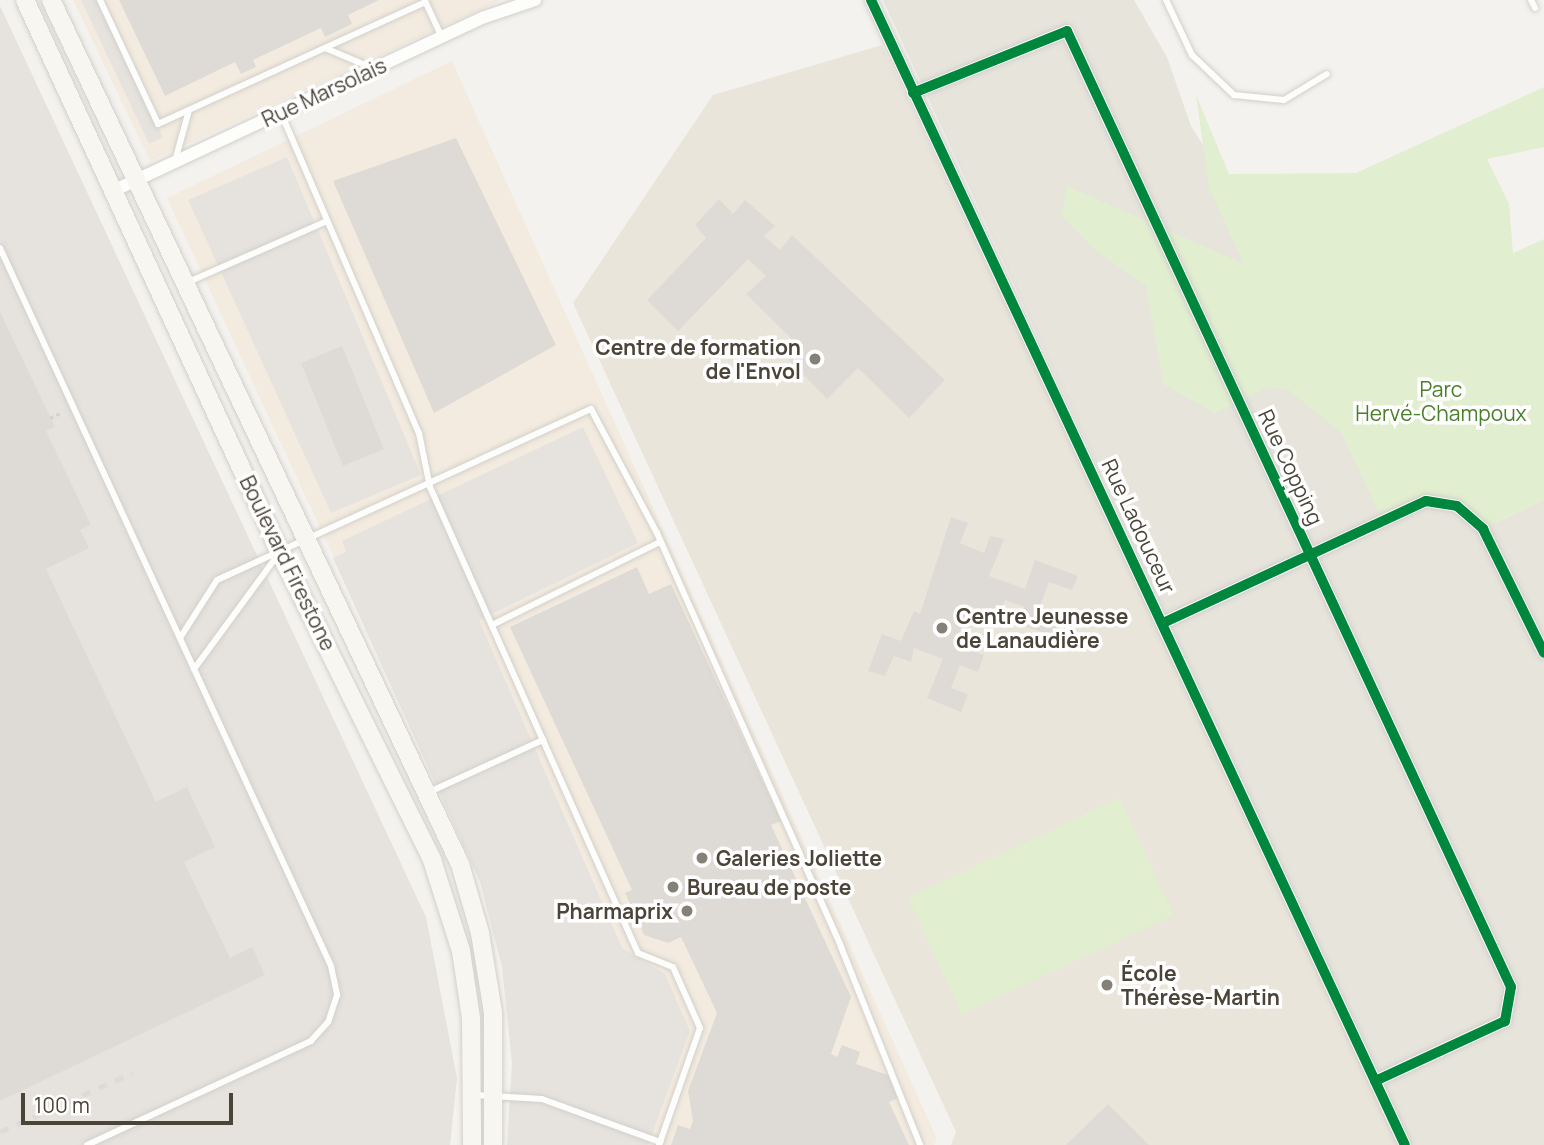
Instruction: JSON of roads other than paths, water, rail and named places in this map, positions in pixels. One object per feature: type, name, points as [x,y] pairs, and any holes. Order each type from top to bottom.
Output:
[{"type":"main road","name":"Boulevard Firestone","points":[[25,0],[280,552],[432,860],[461,951],[475,1095],[472,1145]]},
{"type":"main road","name":"Boulevard Firestone","points":[[52,0],[306,543],[460,864],[480,933],[497,1096],[493,1145]]},
{"type":"street","name":"Rue Marsolais","points":[[115,190],[442,37],[536,0]]},
{"type":"street","name":"Rue Ladouceur","points":[[871,0],[1405,1145]]},
{"type":"street","name":"Rue Copping","points":[[913,93],[1067,30],[1511,988],[1504,1021],[1375,1081]]},
{"type":"street","points":[[1163,623],[1309,552],[1426,501],[1457,506],[1483,529],[1543,650]]},
{"type":"lane","points":[[100,0],[158,124],[425,1],[442,37]]},
{"type":"lane","points":[[1166,0],[1192,55],[1234,95],[1284,100],[1327,74]]},
{"type":"lane","points":[[1531,0],[1535,8]]},
{"type":"lane","points":[[325,48],[375,69]]},
{"type":"lane","points":[[175,161],[189,110]]},
{"type":"lane","points":[[281,113],[419,433],[430,487],[638,953],[673,967],[700,1028],[659,1144],[542,1099],[475,1095]]},
{"type":"lane","points":[[184,284],[327,221]]},
{"type":"lane","points":[[0,248],[331,966],[337,995],[328,1022],[310,1041],[87,1145]]},
{"type":"lane","points":[[180,638],[217,580],[430,487],[591,409],[660,542],[841,947],[920,1145]]},
{"type":"lane","points":[[492,625],[660,542]]},
{"type":"lane","points":[[194,669],[280,552]]},
{"type":"lane","points":[[427,793],[543,740]]},
{"type":"railway","points":[[0,1132],[132,1073]]},
{"type":"place","name":"Centre de formation de l'Envol","points":[[815,359]]},
{"type":"place","name":"Centre Jeunesse de Lanaudière","points":[[942,628]]},
{"type":"place","name":"Galeries Joliette","points":[[702,858]]},
{"type":"place","name":"Bureau de poste","points":[[673,887]]},
{"type":"place","name":"Pharmaprix","points":[[687,911]]},
{"type":"place","name":"École Thérèse-Martin","points":[[1107,985]]},
{"type":"park label","name":"Parc Hervé-Champoux","points":[[1441,401]]}]
